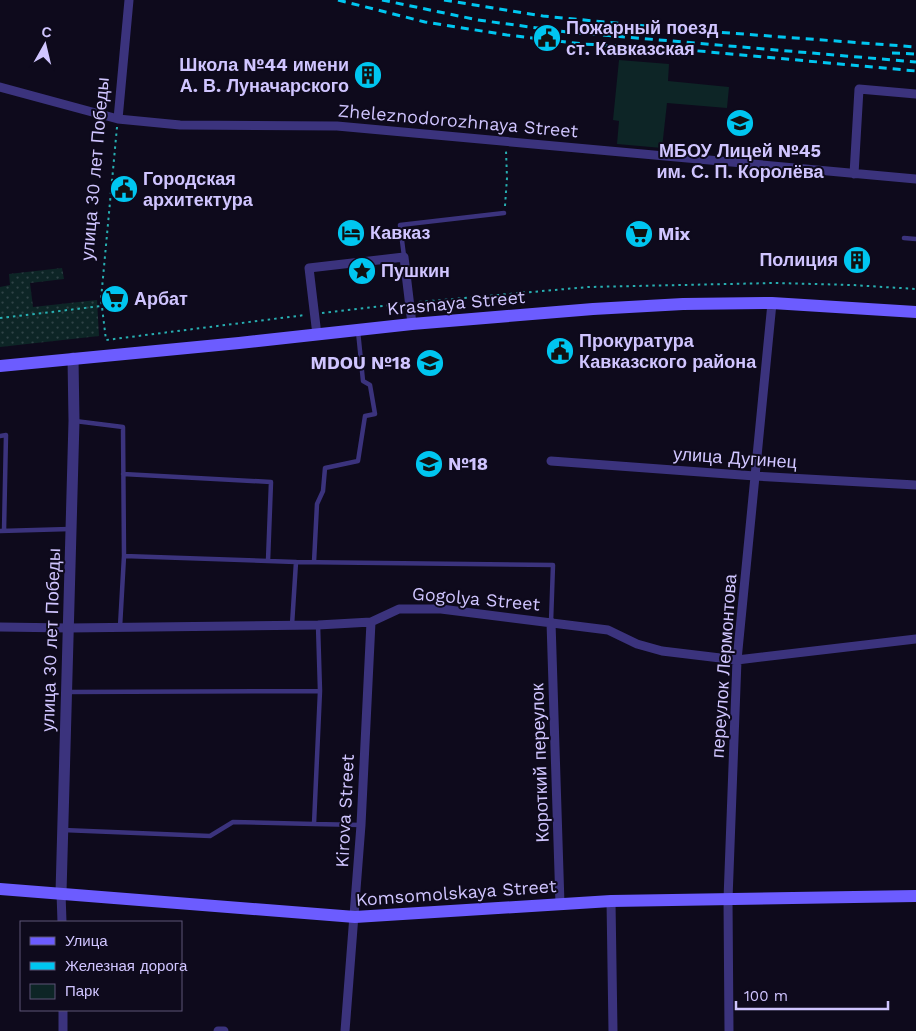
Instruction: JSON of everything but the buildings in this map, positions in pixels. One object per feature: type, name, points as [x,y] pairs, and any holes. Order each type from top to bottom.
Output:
[{"type":"main road","name":"Krasnaya Street","points":[[0,366],[412,324],[593,309],[683,304],[772,303],[916,312]]},
{"type":"main road","name":"Komsomolskaya Street","points":[[0,889],[355,918],[610,901],[916,896]]},
{"type":"street","name":"улица 30 лет Победы","points":[[118,119],[129,0]]},
{"type":"street","name":"Zheleznodorozhnaya Street","points":[[0,87],[118,119],[180,125],[337,126],[916,179]]},
{"type":"street","points":[[854,174],[859,88],[916,94]]},
{"type":"street","points":[[317,335],[309,268],[404,257],[412,324]]},
{"type":"street","name":"переулок Лермонтова","points":[[729,1031],[728,899],[737,660],[772,303]]},
{"type":"street","name":"улица 30 лет Победы","points":[[62,921],[62,830],[74,421],[73,358]]},
{"type":"street","name":"улица Дугинец","points":[[551,461],[755,476],[916,485]]},
{"type":"street","name":"Gogolya Street","points":[[0,627],[318,625],[371,622],[399,609],[441,609],[608,630],[637,644],[662,651],[737,660],[916,639]]},
{"type":"street","name":"Kirova Street","points":[[345,1031],[361,825],[371,622]]},
{"type":"street","name":"Короткий переулок","points":[[551,622],[560,904]]},
{"type":"street","points":[[610,901],[613,1031]]},
{"type":"street","points":[[63,1011],[63,1031]]},
{"type":"street","points":[[218,1031],[224,1031]]},
{"type":"lane","points":[[404,257],[400,225],[504,213]]},
{"type":"lane","points":[[904,238],[916,240]]},
{"type":"lane","points":[[314,562],[316,504],[323,491],[326,468],[358,461],[365,416],[375,414],[370,385],[364,381],[358,330]]},
{"type":"lane","points":[[74,421],[123,427],[124,556],[120,627]]},
{"type":"lane","points":[[0,436],[6,435],[2,531],[71,529]]},
{"type":"lane","points":[[123,474],[271,482],[268,561]]},
{"type":"lane","points":[[124,556],[296,562],[553,565],[551,622]]},
{"type":"lane","points":[[292,625],[296,562]]},
{"type":"lane","points":[[314,824],[320,691],[318,625]]},
{"type":"lane","points":[[67,692],[320,691]]},
{"type":"lane","points":[[62,830],[210,836],[233,822],[361,825]]},
{"type":"path","name":"улица 30 лет Победы","points":[[118,119],[101,299],[106,340],[315,314]]},
{"type":"path","points":[[504,213],[507,178],[506,141]]},
{"type":"path","points":[[315,314],[410,303],[588,287],[775,283],[916,288]]},
{"type":"path","points":[[0,318],[102,306]]},
{"type":"green space","points":[[619,60],[669,64],[668,81],[729,87],[727,108],[667,103],[662,148],[617,144],[619,121],[613,120]]},
{"type":"green space","points":[[62,268],[64,279],[30,283],[33,307],[97,300],[99,336],[0,347],[0,287],[10,285],[9,274]]},
{"type":"railway","points":[[338,0],[425,22],[507,35],[583,44],[688,50],[916,71]]},
{"type":"railway","points":[[382,0],[478,20],[567,32],[916,62]]},
{"type":"railway","points":[[444,0],[543,16],[676,29],[916,47]]},
{"type":"railway","points":[[892,53],[916,54]]},
{"type":"place","name":"Пожарный поезд ст. Кавказская","points":[[547,38]]},
{"type":"place","name":"Школа №44 имени А. В. Луначарского","points":[[368,75]]},
{"type":"place","name":"МБОУ Лицей №45 им. С. П. Королёва","points":[[740,123]]},
{"type":"place","name":"Городская архитектура","points":[[124,189]]},
{"type":"place","name":"Кавказ","points":[[351,233]]},
{"type":"place","name":"Mix","points":[[639,234]]},
{"type":"place","name":"Полиция","points":[[857,260]]},
{"type":"place","name":"Пушкин","points":[[362,271]]},
{"type":"place","name":"Арбат","points":[[115,299]]},
{"type":"place","name":"Прокуратура Кавказского района","points":[[560,351]]},
{"type":"place","name":"MDOU №18","points":[[430,363]]},
{"type":"place","name":"№18","points":[[429,464]]}]
